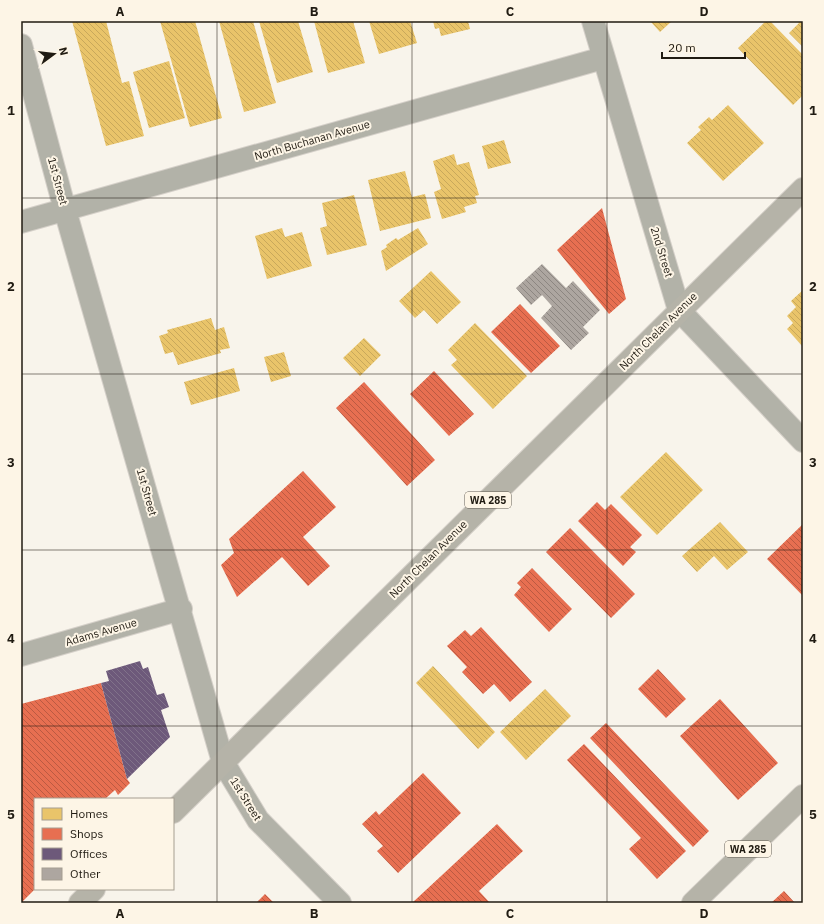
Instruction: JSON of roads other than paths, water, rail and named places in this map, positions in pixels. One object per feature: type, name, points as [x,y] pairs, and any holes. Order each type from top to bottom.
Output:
[{"type":"main road","name":"North Chelan Avenue","points":[[174,811],[803,189]]},
{"type":"main road","name":"WA 285","points":[[692,903],[803,796]]},
{"type":"main road","points":[[80,903],[93,890]]},
{"type":"street","name":"2nd Street","points":[[593,21],[679,310],[803,441]]},
{"type":"street","name":"1st Street","points":[[21,45],[66,210],[224,762],[258,820],[340,903]]},
{"type":"street","name":"North Buchanan Avenue","points":[[21,222],[603,58]]},
{"type":"street","name":"Adams Avenue","points":[[21,655],[181,610]]}]
